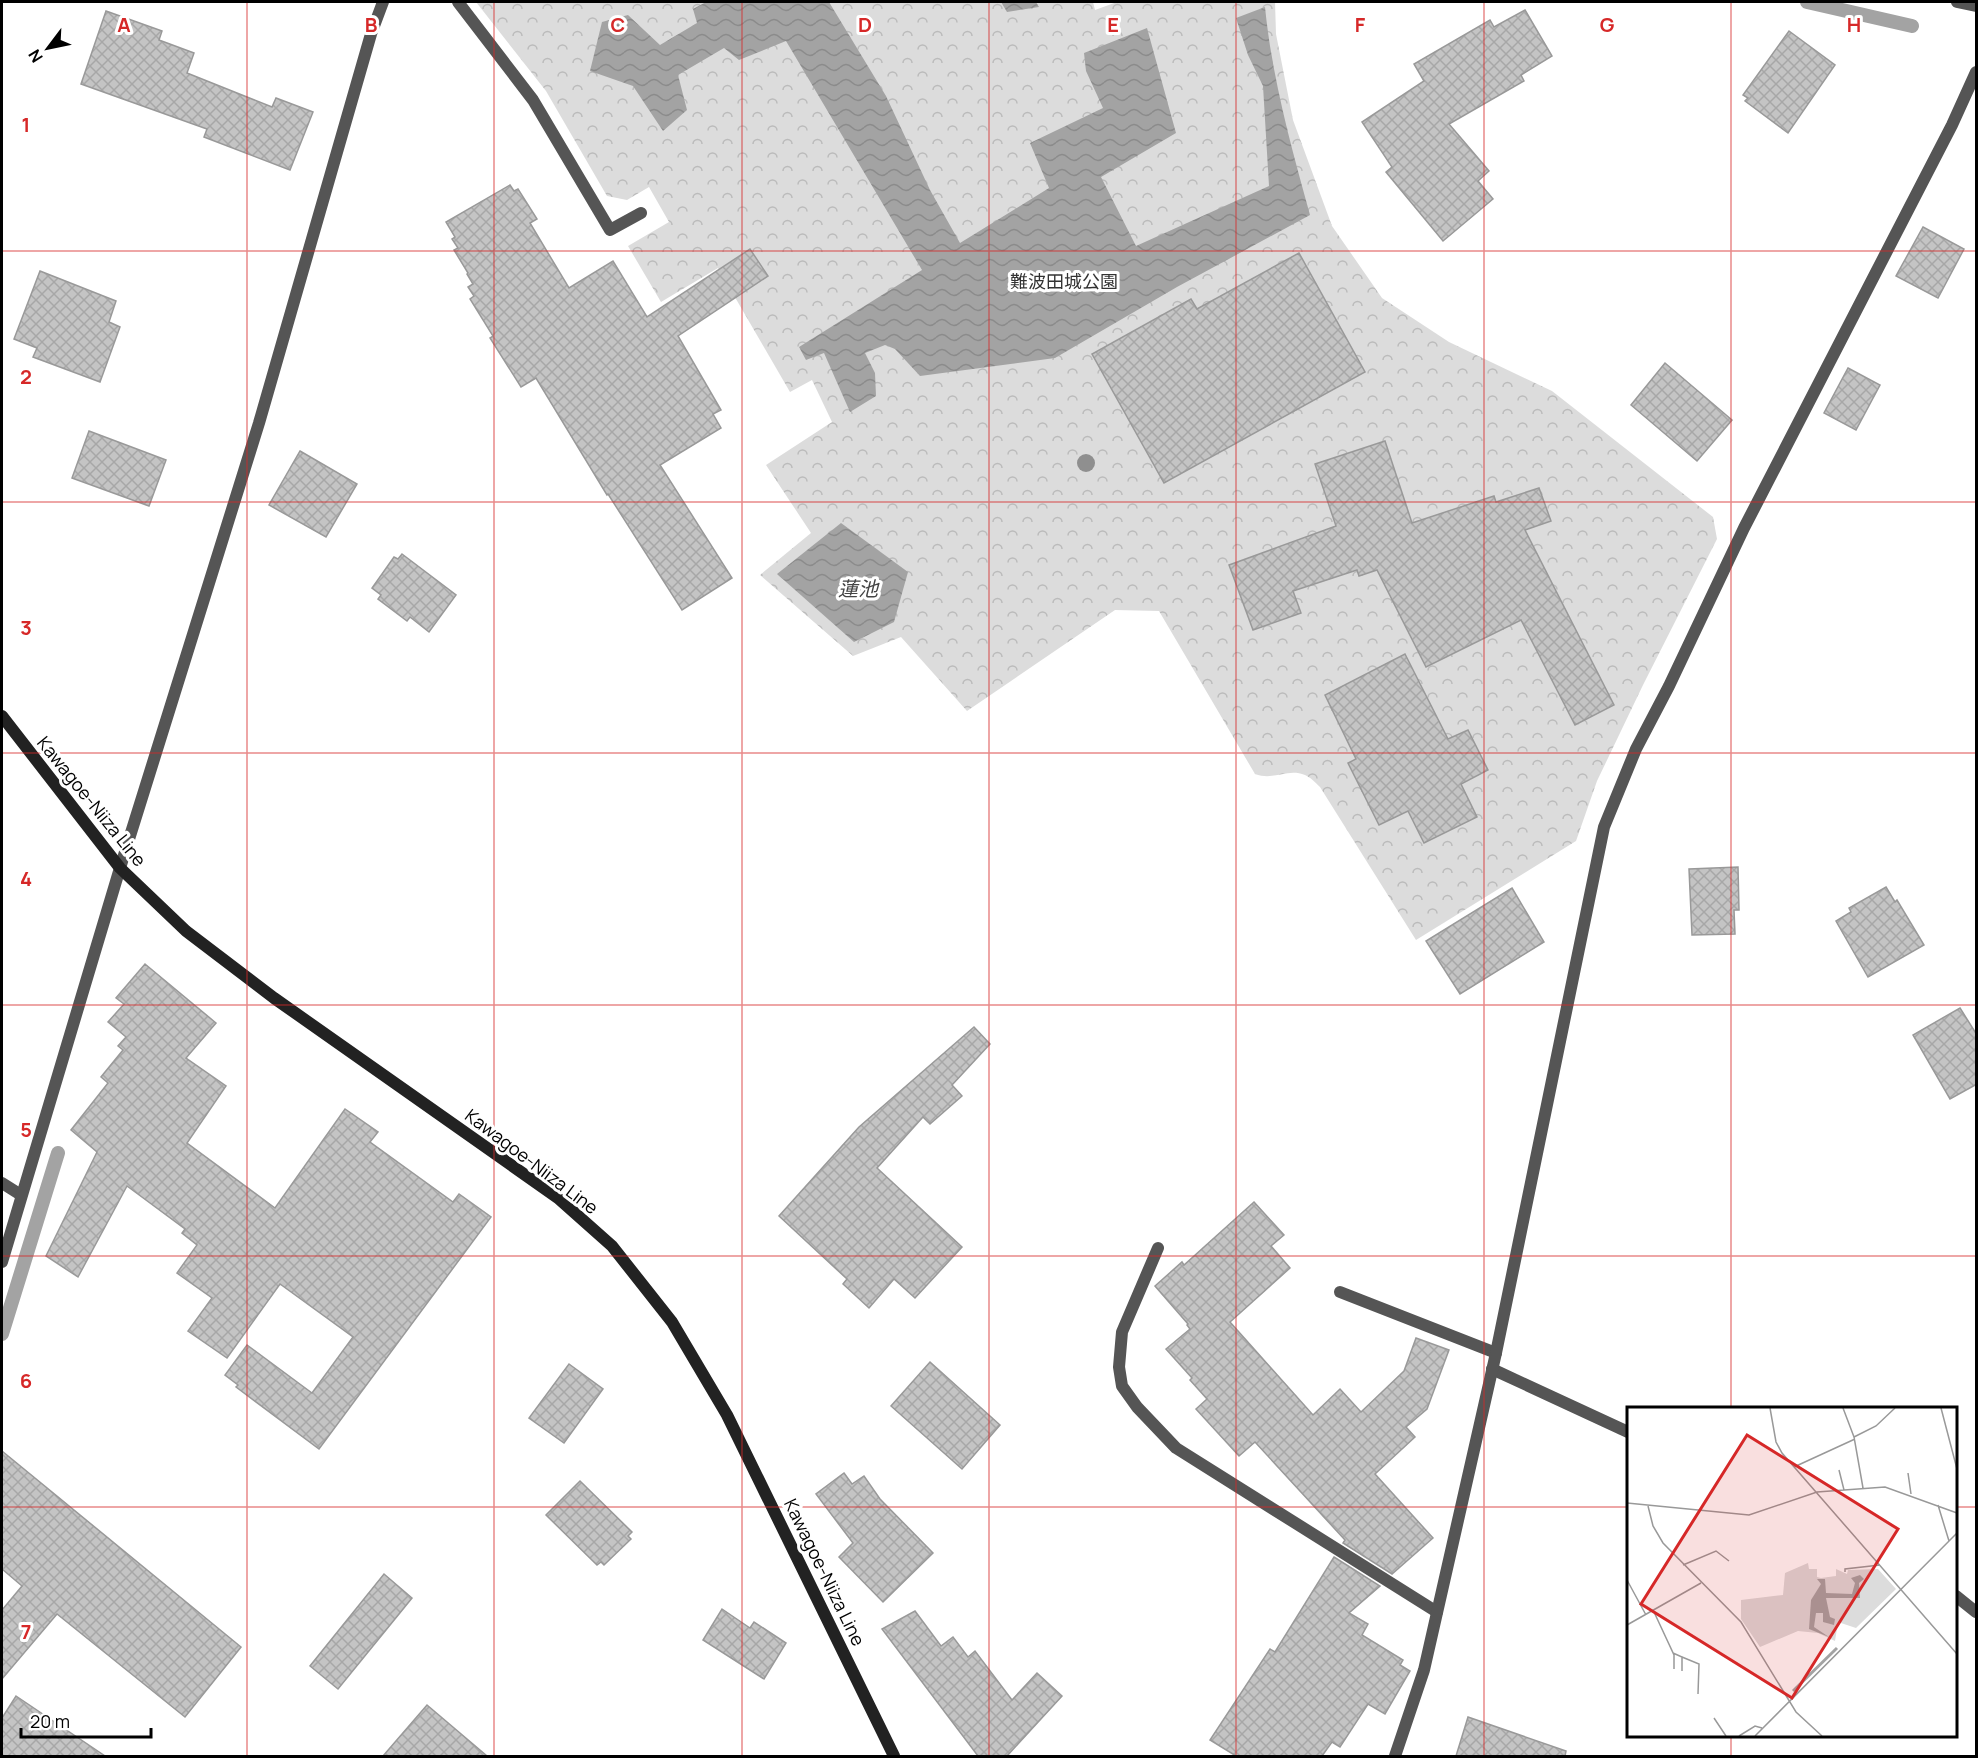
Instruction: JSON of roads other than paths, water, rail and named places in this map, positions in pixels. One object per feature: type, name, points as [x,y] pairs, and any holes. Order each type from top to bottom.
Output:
[{"type":"main road","name":"Kawagoe-Niiza Line","points":[[2,716],[120,868],[186,931],[274,998],[558,1198],[612,1246],[672,1322],[727,1415],[894,1756]]},
{"type":"street","points":[[2,1262],[120,868],[258,423],[370,34],[383,2]]},
{"type":"street","points":[[458,2],[533,100],[610,230],[640,213]]},
{"type":"street","points":[[1957,2],[1977,6]]},
{"type":"street","points":[[1395,1756],[1424,1670],[1496,1353],[1604,827],[1636,749],[1669,686],[1744,528],[1947,135],[1977,72]]},
{"type":"street","points":[[2,1183],[21,1196]]},
{"type":"street","points":[[1158,1248],[1122,1332],[1119,1367],[1122,1386],[1137,1407],[1176,1448],[1437,1612]]},
{"type":"street","points":[[1340,1292],[1496,1353]]},
{"type":"street","points":[[1492,1369],[1627,1431]]},
{"type":"street","points":[[1957,1597],[1977,1612]]},
{"type":"water","points":[[706,2],[829,2],[886,96],[930,190],[960,243],[1049,188],[1030,143],[1103,108],[1086,71],[1084,53],[1147,28],[1176,133],[1101,177],[1136,246],[1269,186],[1263,86],[1248,55],[1236,18],[1265,7],[1277,86],[1310,215],[1177,287],[1055,358],[920,376],[895,349],[885,345],[865,353],[875,373],[876,396],[850,412],[824,353],[806,360],[799,347],[922,270],[786,41],[739,60],[724,48],[678,75],[687,110],[663,131],[633,86],[590,71],[602,22],[628,15],[660,45],[697,23],[693,9]]},
{"type":"water","points":[[1001,2],[1036,2],[1039,7],[1007,12]]},
{"type":"water","name":"蓮池","points":[[841,523],[908,572],[894,622],[854,642],[777,574]]},
{"type":"waterway","points":[[1807,2],[1912,26]]},
{"type":"waterway","points":[[2,1334],[58,1153]]},
{"type":"park label","name":"難波田城公園","points":[[1064,281]]}]
